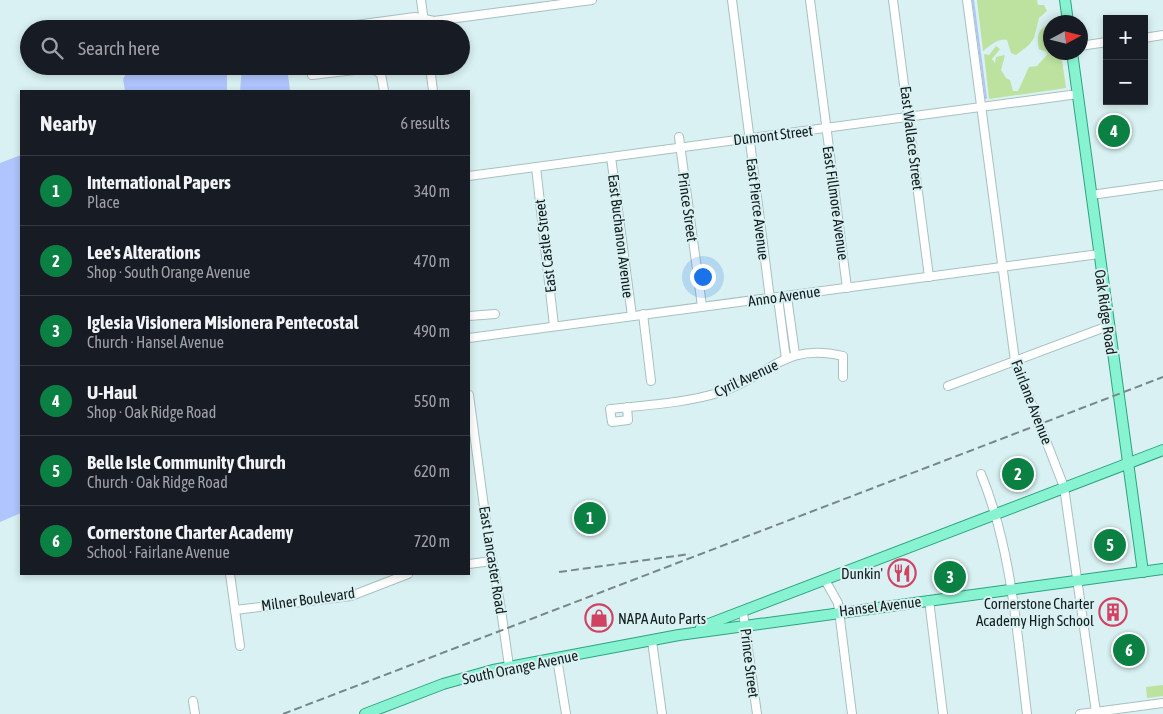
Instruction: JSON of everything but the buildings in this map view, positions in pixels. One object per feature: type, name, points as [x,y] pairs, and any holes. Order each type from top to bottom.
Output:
[{"type":"main road","points":[[1066,0],[1067,15]]},
{"type":"main road","name":"Oak Ridge Road","points":[[1073,60],[1108,326],[1144,572]]},
{"type":"main road","name":"South Orange Avenue","points":[[679,635],[744,612],[1163,450]]},
{"type":"main road","name":"Hansel Avenue","points":[[745,625],[1163,569]]},
{"type":"main road","name":"South Orange Avenue","points":[[365,714],[443,684],[509,666],[745,625]]},
{"type":"street","points":[[421,0],[424,19]]},
{"type":"street","points":[[520,0],[522,10]]},
{"type":"street","points":[[442,20],[592,0]]},
{"type":"street","name":"East Pierce Avenue","points":[[732,0],[749,138],[774,298],[780,310],[786,359]]},
{"type":"street","name":"East Fillmore Avenue","points":[[810,0],[847,288]]},
{"type":"street","name":"East Wallace Street","points":[[893,0],[929,277]]},
{"type":"street","name":"Fairlane Avenue","points":[[967,0],[1015,361],[1064,487],[1096,712]]},
{"type":"street","points":[[393,20],[415,17],[429,20]]},
{"type":"street","points":[[1148,37],[1163,35]]},
{"type":"street","points":[[1088,45],[1103,43]]},
{"type":"street","points":[[381,75],[384,90]]},
{"type":"street","points":[[431,75],[434,90]]},
{"type":"street","name":"Dumont Street","points":[[470,176],[1078,94]]},
{"type":"street","name":"Prince Street","points":[[679,137],[702,306]]},
{"type":"street","name":"East Buchanon Avenue","points":[[611,157],[632,316]]},
{"type":"street","name":"East Castle Street","points":[[536,166],[554,326]]},
{"type":"street","points":[[1091,195],[1163,185]]},
{"type":"street","name":"Anno Avenue","points":[[470,338],[1099,254]]},
{"type":"street","points":[[787,297],[795,354]]},
{"type":"street","points":[[780,310],[788,307]]},
{"type":"street","points":[[470,316],[495,314]]},
{"type":"street","points":[[643,314],[651,381]]},
{"type":"street","points":[[948,386],[1108,326]]},
{"type":"street","name":"Cyril Avenue","points":[[626,407],[698,398],[724,391],[795,354],[822,351],[843,356],[844,377]]},
{"type":"street","name":"East Lancaster Road","points":[[470,413],[472,452],[509,666]]},
{"type":"street","points":[[982,474],[996,513],[1010,589],[1027,714]]},
{"type":"street","points":[[470,564],[492,561]]},
{"type":"street","points":[[230,575],[240,646]]},
{"type":"street","name":"Milner Boulevard","points":[[235,610],[352,596],[405,575]]},
{"type":"street","points":[[825,580],[838,604],[852,714]]},
{"type":"street","points":[[929,600],[943,714]]},
{"type":"street","name":"Prince Street","points":[[744,612],[757,714]]},
{"type":"street","points":[[652,641],[662,714]]},
{"type":"street","points":[[557,658],[566,714]]},
{"type":"street","points":[[193,701],[195,714]]},
{"type":"street","points":[[1080,714],[1163,703]]},
{"type":"green space","points":[[977,0],[1037,0],[1038,5],[1044,5],[1047,11],[1039,18],[1034,38],[1029,45],[1016,55],[1011,53],[1007,40],[997,41],[983,51]]},
{"type":"green space","points":[[1043,28],[1043,51],[1039,49],[1038,37]]},
{"type":"green space","points":[[996,46],[1000,49],[992,59],[995,63],[996,57],[1005,55],[1001,70],[1006,78],[1010,80],[1013,91],[1018,91],[1029,67],[1037,66],[1043,59],[1062,60],[1066,88],[989,99],[984,54],[989,55]]},
{"type":"green space","points":[[1163,685],[1163,696],[1147,698],[1146,687]]},
{"type":"water","points":[[125,75],[227,75],[227,90],[125,90],[123,79]]},
{"type":"water","points":[[241,75],[288,75],[290,90],[240,90]]},
{"type":"water","points":[[20,155],[20,513],[0,522],[0,163]]},
{"type":"waterway","points":[[973,0],[986,98]]},
{"type":"railway","points":[[283,714],[1163,377]]},
{"type":"railway","points":[[559,572],[690,554]]},
{"type":"place","name":"U-Haul","points":[[1114,131]]},
{"type":"place","name":"Lee's Alterations","points":[[1018,474]]},
{"type":"place","name":"International Papers","points":[[590,518]]},
{"type":"place","name":"Belle Isle Community Church","points":[[1110,545]]},
{"type":"place","name":"Dunkin'","points":[[902,573]]},
{"type":"place","name":"Iglesia Visionera Misionera Pentecostal","points":[[950,577]]},
{"type":"place","name":"Cornerstone Charter Academy High School","points":[[1113,612]]},
{"type":"place","name":"NAPA Auto Parts","points":[[599,618]]},
{"type":"place","name":"Cornerstone Charter Academy","points":[[1129,650]]}]
